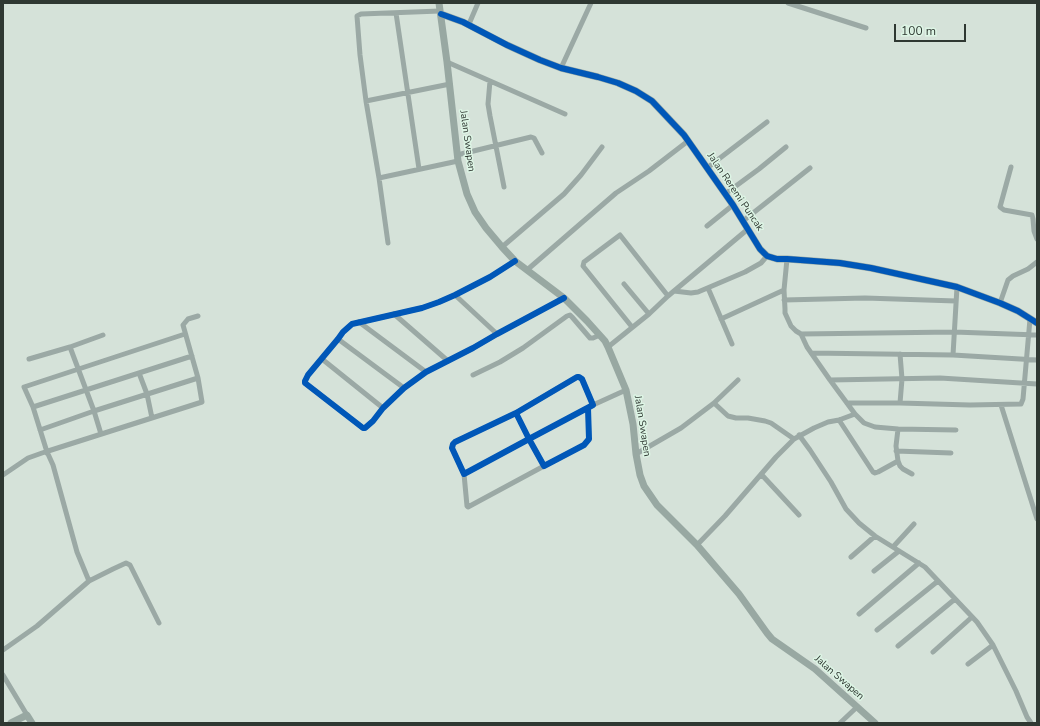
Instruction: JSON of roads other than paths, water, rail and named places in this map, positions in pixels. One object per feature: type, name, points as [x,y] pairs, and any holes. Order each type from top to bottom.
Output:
[{"type":"main road","points":[[439,3],[442,26],[456,19]]},
{"type":"main road","name":"Jalan Reremi Puncak","points":[[440,12],[469,24],[540,60],[561,68],[598,76],[618,83],[636,91],[652,101],[684,134],[733,205],[760,249],[767,256]]},
{"type":"main road","name":"Jalan Swapen","points":[[442,26],[458,158],[467,194],[475,212],[502,247],[515,261],[564,298],[600,335],[608,347],[626,390],[633,424],[636,454],[640,475],[644,486],[657,505],[697,545],[739,594],[772,639],[815,669],[876,723]]},
{"type":"main road","points":[[767,256],[777,259],[840,263],[871,268],[957,287],[986,297],[1018,311],[1037,323]]},
{"type":"main road","points":[[11,723],[27,715],[32,723]]},
{"type":"street","points":[[469,24],[478,3]]},
{"type":"street","points":[[561,68],[591,3]]},
{"type":"street","points":[[788,3],[866,28]]},
{"type":"street","points":[[388,243],[366,101],[357,16],[361,14],[440,12]]},
{"type":"street","points":[[396,13],[418,169]]},
{"type":"street","points":[[447,62],[466,69],[565,114]]},
{"type":"street","points":[[490,81],[488,104],[504,187]]},
{"type":"street","points":[[366,101],[450,84]]},
{"type":"street","points":[[707,168],[767,122]]},
{"type":"street","points":[[379,178],[418,169],[495,146],[532,137],[542,153]]},
{"type":"street","points":[[527,270],[616,193],[649,171],[688,141]]},
{"type":"street","points":[[502,247],[564,194],[581,175],[602,147]]},
{"type":"street","points":[[725,194],[786,147]]},
{"type":"street","points":[[743,221],[810,168]]},
{"type":"street","points":[[1011,168],[1000,207],[1004,210],[1032,215],[1034,231],[1037,239]]},
{"type":"street","points":[[707,226],[733,205]]},
{"type":"street","points":[[608,347],[748,229]]},
{"type":"street","points":[[632,327],[583,266],[584,262],[620,235],[668,296]]},
{"type":"street","points":[[674,291],[696,293],[752,268],[761,263],[767,256]]},
{"type":"street","points":[[787,259],[784,290],[785,313],[791,326],[801,334],[811,353],[855,414],[864,423],[870,426],[898,429],[956,430]]},
{"type":"street","points":[[515,261],[490,277],[455,295],[428,306],[352,324],[343,332],[306,378],[305,382],[363,428],[365,428],[404,388],[426,372],[564,298]]},
{"type":"street","points":[[1000,303],[1008,280],[1028,269],[1037,262]]},
{"type":"street","points":[[624,284],[649,314]]},
{"type":"street","points":[[953,355],[957,287]]},
{"type":"street","points":[[708,288],[732,344]]},
{"type":"street","points":[[721,319],[784,290]]},
{"type":"street","points":[[455,295],[497,334]]},
{"type":"street","points":[[784,300],[865,298],[956,301]]},
{"type":"street","points":[[394,314],[448,361]]},
{"type":"street","points":[[473,375],[500,362],[523,348],[570,315],[590,338],[600,335]]},
{"type":"street","points":[[3,475],[28,458],[202,402],[198,378],[183,325],[188,319],[198,316]]},
{"type":"street","points":[[847,403],[1021,404],[1023,399],[1030,319]]},
{"type":"street","points":[[359,322],[426,372]]},
{"type":"street","points":[[801,334],[954,332],[1037,335]]},
{"type":"street","points":[[90,582],[78,552],[53,464],[46,452],[33,407],[24,387],[185,334]]},
{"type":"street","points":[[29,359],[70,347],[103,335]]},
{"type":"street","points":[[338,339],[404,388]]},
{"type":"street","points":[[70,347],[101,434]]},
{"type":"street","points":[[811,353],[953,355],[1037,360]]},
{"type":"street","points":[[900,354],[902,379],[900,403]]},
{"type":"street","points":[[33,407],[192,356]]},
{"type":"street","points":[[322,359],[383,408]]},
{"type":"street","points":[[139,373],[147,394],[152,418]]},
{"type":"street","points":[[579,377],[582,379],[590,407],[588,421],[590,436],[584,445],[468,507],[464,474],[453,451],[453,444],[516,413],[579,377]]},
{"type":"street","points":[[40,430],[198,378]]},
{"type":"street","points":[[830,380],[940,378],[1037,384]]},
{"type":"street","points":[[636,454],[681,428],[714,403],[738,380]]},
{"type":"street","points":[[464,474],[529,438],[626,390]]},
{"type":"street","points":[[714,403],[728,416],[766,421],[796,437],[810,450],[831,482],[846,509],[859,523],[875,536],[925,567],[985,633],[993,645],[1031,723]]},
{"type":"street","points":[[1001,405],[1037,519]]},
{"type":"street","points":[[516,413],[544,466]]},
{"type":"street","points":[[697,545],[725,516],[776,457],[796,437],[814,428],[855,414]]},
{"type":"street","points":[[839,420],[873,472],[878,472],[898,461]]},
{"type":"street","points":[[898,429],[896,439],[898,461],[903,469],[912,474]]},
{"type":"street","points":[[896,451],[951,453]]},
{"type":"street","points":[[761,474],[799,515]]},
{"type":"street","points":[[893,547],[914,524]]},
{"type":"street","points":[[851,557],[875,536]]},
{"type":"street","points":[[874,571],[899,551]]},
{"type":"street","points":[[3,650],[37,626],[90,582],[126,563],[128,563],[145,592],[159,623]]},
{"type":"street","points":[[859,614],[919,563]]},
{"type":"street","points":[[877,630],[938,581]]},
{"type":"street","points":[[898,646],[955,599]]},
{"type":"street","points":[[932,652],[972,617]]},
{"type":"street","points":[[968,664],[993,645]]},
{"type":"street","points":[[3,675],[27,715]]},
{"type":"street","points":[[840,723],[857,707]]}]
